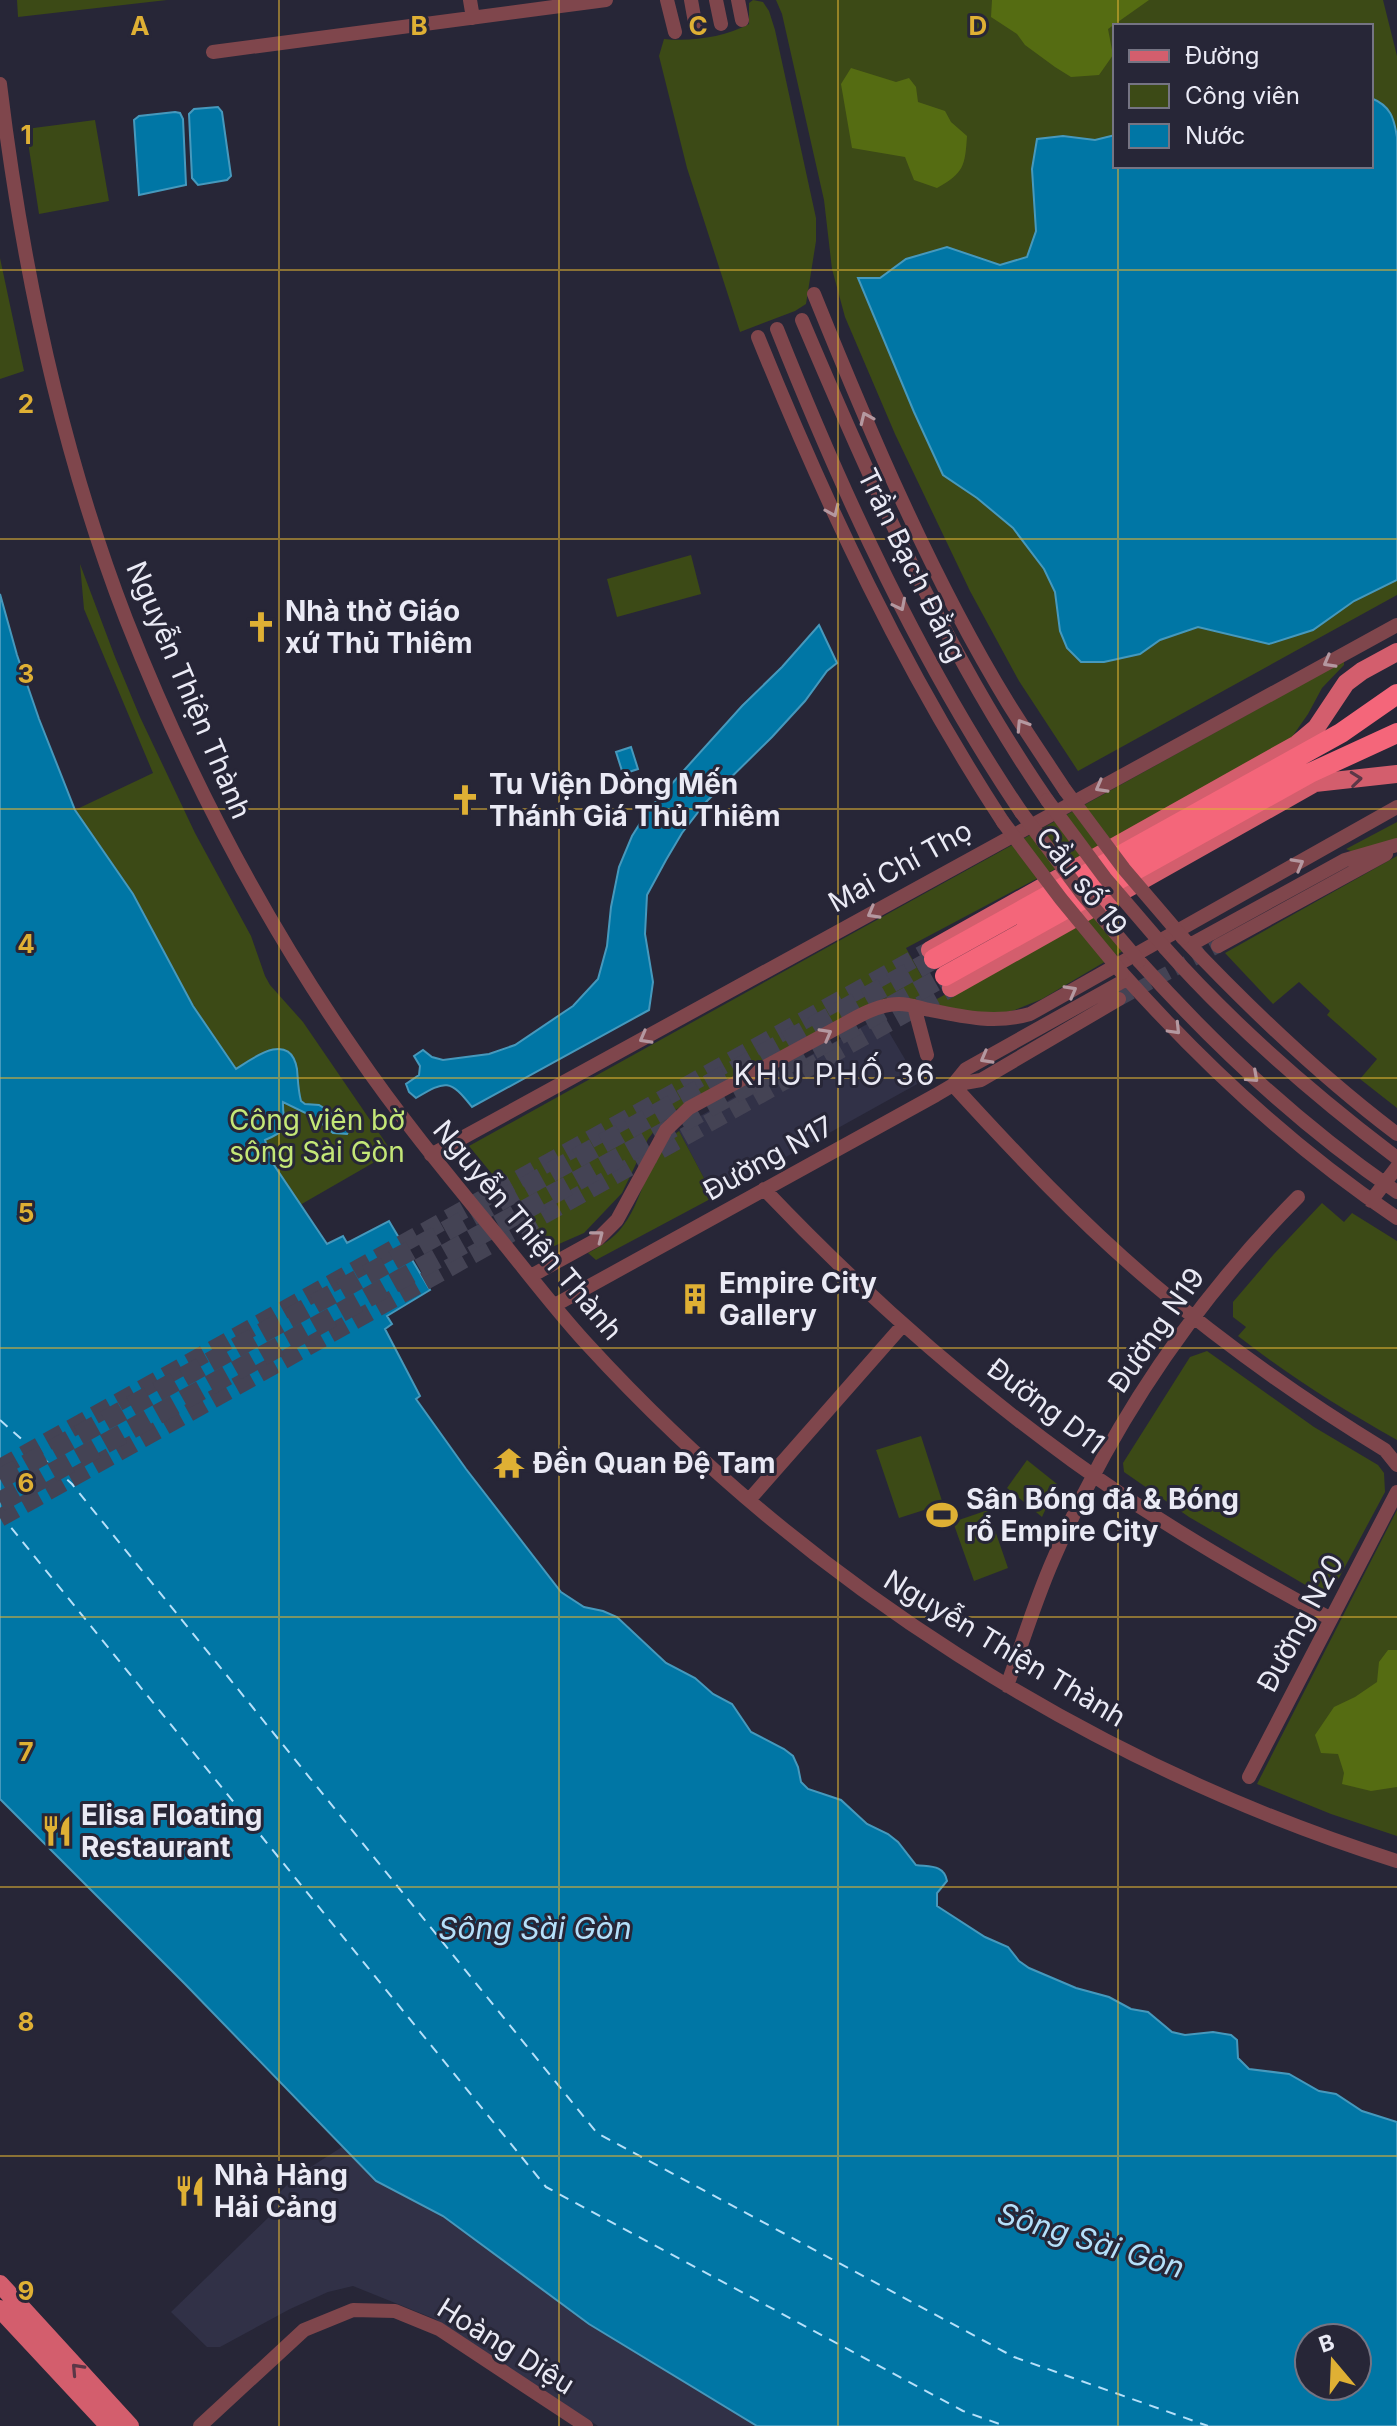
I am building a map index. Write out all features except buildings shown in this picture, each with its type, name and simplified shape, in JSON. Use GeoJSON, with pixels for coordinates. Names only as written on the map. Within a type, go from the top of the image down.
{"type":"FeatureCollection","features":[{"type":"Feature","properties":{"kind":"highway"},"geometry":{"type":"LineString","coordinates":[[940,968],[1341,733],[1397,694]]}},
{"type":"Feature","properties":{"kind":"highway"},"geometry":{"type":"LineString","coordinates":[[940,968],[1310,773],[1397,733]]}},
{"type":"Feature","properties":{"kind":"main road"},"geometry":{"type":"LineString","coordinates":[[940,968],[1297,744],[1316,728],[1346,683],[1397,652]]}},
{"type":"Feature","properties":{"kind":"main road"},"geometry":{"type":"LineString","coordinates":[[940,968],[1315,783],[1397,774]]}},
{"type":"Feature","properties":{"kind":"main road"},"geometry":{"type":"LineString","coordinates":[[0,2284],[130,2426]]}},
{"type":"Feature","properties":{"kind":"main road"},"geometry":{"type":"LineString","coordinates":[[0,2309],[109,2426]]}},
{"type":"Feature","properties":{"kind":"street"},"geometry":{"type":"LineString","coordinates":[[470,0],[473,18]]}},
{"type":"Feature","properties":{"kind":"street"},"geometry":{"type":"LineString","coordinates":[[213,52],[606,0]]}},
{"type":"Feature","properties":{"kind":"street"},"geometry":{"type":"LineString","coordinates":[[667,0],[675,32]]}},
{"type":"Feature","properties":{"kind":"street"},"geometry":{"type":"LineString","coordinates":[[691,0],[696,28]]}},
{"type":"Feature","properties":{"kind":"street"},"geometry":{"type":"LineString","coordinates":[[716,0],[721,24]]}},
{"type":"Feature","properties":{"kind":"street"},"geometry":{"type":"LineString","coordinates":[[738,0],[742,20]]}},
{"type":"Feature","properties":{"kind":"street","name":"Nguyễn Thiện Thành"},"geometry":{"type":"LineString","coordinates":[[0,84],[20,223],[66,438],[103,557],[148,673],[199,787],[279,934],[356,1055],[431,1155],[583,1341],[622,1381],[749,1500],[865,1593],[1007,1686],[1133,1755],[1199,1787],[1332,1841],[1397,1861]]}},
{"type":"Feature","properties":{"kind":"street","name":"Cầu số 19"},"geometry":{"type":"LineString","coordinates":[[814,294],[920,536],[985,664],[1065,790],[1124,869],[1187,941],[1289,1045],[1397,1134]]}},
{"type":"Feature","properties":{"kind":"street","name":"Trần Bạch Đằng"},"geometry":{"type":"LineString","coordinates":[[802,320],[902,544],[951,642],[1047,800]]}},
{"type":"Feature","properties":{"kind":"street","name":"Trần Bạch Đằng"},"geometry":{"type":"LineString","coordinates":[[777,329],[830,456],[934,671],[1021,812]]}},
{"type":"Feature","properties":{"kind":"street","name":"Cầu số 19"},"geometry":{"type":"LineString","coordinates":[[758,337],[858,564],[926,698],[1003,822],[1125,976],[1228,1081],[1324,1164],[1397,1218]]}},
{"type":"Feature","properties":{"kind":"street"},"geometry":{"type":"LineString","coordinates":[[902,544],[920,536]]}},
{"type":"Feature","properties":{"kind":"street"},"geometry":{"type":"LineString","coordinates":[[858,564],[876,556]]}},
{"type":"Feature","properties":{"kind":"street","name":"Mai Chí Thọ"},"geometry":{"type":"LineString","coordinates":[[431,1155],[1397,625]]}},
{"type":"Feature","properties":{"kind":"street"},"geometry":{"type":"LineString","coordinates":[[1032,778],[1051,768]]}},
{"type":"Feature","properties":{"kind":"street"},"geometry":{"type":"LineString","coordinates":[[990,802],[1008,792]]}},
{"type":"Feature","properties":{"kind":"street","name":"Cầu số 19"},"geometry":{"type":"LineString","coordinates":[[1047,800],[1105,878],[1165,948],[1231,1017],[1287,1069],[1397,1158]]}},
{"type":"Feature","properties":{"kind":"street"},"geometry":{"type":"LineString","coordinates":[[531,1276],[598,1239],[617,1220],[660,1137],[689,1108],[872,1009],[895,1004],[974,1019],[1014,1019],[1030,1014],[1397,807]]}},
{"type":"Feature","properties":{"kind":"street","name":"Cầu số 19"},"geometry":{"type":"LineString","coordinates":[[1021,812],[1083,895],[1174,1000],[1247,1072],[1310,1126],[1391,1188]]}},
{"type":"Feature","properties":{"kind":"street"},"geometry":{"type":"LineString","coordinates":[[1187,941],[1345,860],[1397,846]]}},
{"type":"Feature","properties":{"kind":"street"},"geometry":{"type":"LineString","coordinates":[[1218,946],[1359,870],[1397,846]]}},
{"type":"Feature","properties":{"kind":"street","name":"Đường N17"},"geometry":{"type":"LineString","coordinates":[[555,1305],[953,1085],[966,1069],[1125,976]]}},
{"type":"Feature","properties":{"kind":"street"},"geometry":{"type":"LineString","coordinates":[[953,1085],[981,1080],[1119,999]]}},
{"type":"Feature","properties":{"kind":"street"},"geometry":{"type":"LineString","coordinates":[[914,1006],[927,1055]]}},
{"type":"Feature","properties":{"kind":"street"},"geometry":{"type":"LineString","coordinates":[[953,1085],[1060,1198],[1150,1281],[1280,1382],[1385,1450],[1397,1465]]}},
{"type":"Feature","properties":{"kind":"street"},"geometry":{"type":"LineString","coordinates":[[1371,1201],[1391,1188],[1397,1167]]}},
{"type":"Feature","properties":{"kind":"street","name":"Đường D11"},"geometry":{"type":"LineString","coordinates":[[764,1189],[841,1268],[996,1403],[1094,1475],[1203,1547],[1331,1619]]}},
{"type":"Feature","properties":{"kind":"street","name":"Đường N19"},"geometry":{"type":"LineString","coordinates":[[1007,1686],[1053,1561],[1094,1475],[1140,1395],[1231,1270],[1298,1197]]}},
{"type":"Feature","properties":{"kind":"street"},"geometry":{"type":"LineString","coordinates":[[749,1500],[903,1325]]}},
{"type":"Feature","properties":{"kind":"street","name":"Đường N20"},"geometry":{"type":"LineString","coordinates":[[1249,1777],[1397,1492]]}},
{"type":"Feature","properties":{"kind":"street","name":"Hoàng Diệu"},"geometry":{"type":"LineString","coordinates":[[200,2426],[304,2330],[353,2310],[395,2311],[439,2329],[586,2426]]}},
{"type":"Feature","properties":{"kind":"shaded area"},"geometry":{"type":"Polygon","coordinates":[[[880,1017],[919,1083],[714,1197],[679,1131],[702,1115],[880,1017]]]}},
{"type":"Feature","properties":{"kind":"shaded area"},"geometry":{"type":"Polygon","coordinates":[[[342,2147],[376,2181],[443,2216],[589,2324],[757,2426],[598,2426],[435,2319],[353,2286],[328,2292],[290,2309],[220,2347],[207,2347],[171,2312],[271,2215],[268,2204],[295,2177],[342,2147]]]}},
{"type":"Feature","properties":{"kind":"green space"},"geometry":{"type":"Polygon","coordinates":[[[17,0],[167,0],[18,17],[17,0]]]}},
{"type":"Feature","properties":{"kind":"green space"},"geometry":{"type":"Polygon","coordinates":[[[753,0],[763,2],[775,30],[816,218],[816,241],[806,304],[740,332],[687,168],[659,56],[664,39],[708,38],[749,24],[749,3],[753,0]]]}},
{"type":"Feature","properties":{"kind":"green space"},"geometry":{"type":"Polygon","coordinates":[[[776,0],[1383,0],[1397,56],[1397,137],[1390,113],[1373,99],[1373,24],[1113,24],[1113,136],[1095,140],[1063,136],[1032,169],[1036,231],[1027,257],[1000,265],[947,247],[906,259],[880,278],[858,278],[943,475],[1014,528],[1044,569],[1055,591],[1060,631],[1067,648],[1140,654],[1160,640],[1198,627],[1234,636],[1354,601],[1397,580],[1397,595],[1078,771],[1019,681],[970,591],[895,434],[845,317],[832,269],[824,200],[782,14],[776,0]]]}},
{"type":"Feature","properties":{"kind":"green space"},"geometry":{"type":"Polygon","coordinates":[[[992,0],[1149,0],[1108,29],[1113,55],[1099,75],[1071,77],[991,17],[992,0]]]}},
{"type":"Feature","properties":{"kind":"green space"},"geometry":{"type":"Polygon","coordinates":[[[851,68],[896,82],[909,78],[916,87],[918,102],[945,111],[951,122],[967,136],[964,162],[953,178],[937,188],[914,180],[905,157],[852,148],[841,84],[851,68]]]}},
{"type":"Feature","properties":{"kind":"green space"},"geometry":{"type":"Polygon","coordinates":[[[95,120],[109,201],[39,214],[26,129],[95,120]]]}},
{"type":"Feature","properties":{"kind":"green space"},"geometry":{"type":"Polygon","coordinates":[[[0,258],[24,371],[0,379],[0,258]]]}},
{"type":"Feature","properties":{"kind":"green space"},"geometry":{"type":"Polygon","coordinates":[[[691,555],[701,594],[617,617],[607,579],[691,555]]]}},
{"type":"Feature","properties":{"kind":"green space","name":"Công viên bờ sông Sài Gòn"},"geometry":{"type":"Polygon","coordinates":[[[80,564],[140,717],[195,833],[251,936],[265,976],[303,1022],[392,1152],[300,1205],[272,1162],[236,1070],[193,1006],[133,894],[75,810],[153,773],[84,609],[80,564]]]}},
{"type":"Feature","properties":{"kind":"green space"},"geometry":{"type":"Polygon","coordinates":[[[1344,661],[1344,665],[1322,688],[1285,747],[906,948],[935,1000],[1099,911],[1123,951],[1042,999],[991,1016],[893,997],[883,999],[677,1109],[648,1139],[622,1193],[584,1233],[552,1247],[469,1146],[1344,661]]]}},
{"type":"Feature","properties":{"kind":"green space"},"geometry":{"type":"Polygon","coordinates":[[[1397,822],[1397,841],[1355,853],[1346,849],[1397,822]]]}},
{"type":"Feature","properties":{"kind":"green space"},"geometry":{"type":"Polygon","coordinates":[[[1397,856],[1397,1108],[1360,1079],[1377,1059],[1327,1015],[1330,1011],[1299,982],[1273,1004],[1225,953],[1397,856]]]}},
{"type":"Feature","properties":{"kind":"green space"},"geometry":{"type":"Polygon","coordinates":[[[679,1131],[714,1197],[596,1260],[588,1253],[608,1241],[628,1219],[659,1152],[679,1131]]]}},
{"type":"Feature","properties":{"kind":"green space"},"geometry":{"type":"Polygon","coordinates":[[[1322,1203],[1344,1222],[1352,1213],[1397,1241],[1397,1440],[1315,1391],[1238,1336],[1246,1327],[1233,1317],[1233,1302],[1322,1203]]]}},
{"type":"Feature","properties":{"kind":"green space"},"geometry":{"type":"Polygon","coordinates":[[[1207,1351],[1314,1427],[1378,1465],[1384,1473],[1385,1492],[1339,1578],[1328,1588],[1314,1590],[1189,1517],[1124,1472],[1123,1463],[1190,1357],[1207,1351]]]}},
{"type":"Feature","properties":{"kind":"green space"},"geometry":{"type":"Polygon","coordinates":[[[921,1436],[943,1504],[899,1518],[876,1450],[921,1436]]]}},
{"type":"Feature","properties":{"kind":"green space"},"geometry":{"type":"Polygon","coordinates":[[[1027,1460],[1057,1484],[1042,1517],[1007,1488],[1027,1460]]]}},
{"type":"Feature","properties":{"kind":"green space"},"geometry":{"type":"Polygon","coordinates":[[[988,1510],[1008,1568],[974,1581],[953,1522],[988,1510]]]}},
{"type":"Feature","properties":{"kind":"green space"},"geometry":{"type":"Polygon","coordinates":[[[1397,1510],[1397,1836],[1257,1784],[1397,1510]]]}},
{"type":"Feature","properties":{"kind":"green space"},"geometry":{"type":"Polygon","coordinates":[[[1388,1650],[1397,1650],[1397,1787],[1371,1791],[1342,1784],[1344,1773],[1338,1754],[1321,1753],[1315,1735],[1334,1707],[1377,1682],[1379,1662],[1388,1650]]]}},
{"type":"Feature","properties":{"kind":"water"},"geometry":{"type":"Polygon","coordinates":[[[1373,99],[1390,113],[1397,137],[1397,580],[1354,601],[1313,630],[1269,644],[1198,627],[1160,640],[1140,654],[1104,662],[1081,662],[1067,648],[1060,631],[1055,592],[1044,569],[1013,528],[943,475],[914,412],[858,278],[880,278],[906,259],[947,247],[1000,265],[1027,257],[1036,231],[1032,169],[1037,139],[1063,136],[1095,140],[1113,136],[1113,168],[1373,168],[1373,99]]]}},
{"type":"Feature","properties":{"kind":"water"},"geometry":{"type":"Polygon","coordinates":[[[218,107],[222,112],[231,176],[227,180],[198,185],[192,178],[189,114],[194,109],[218,107]]]}},
{"type":"Feature","properties":{"kind":"water"},"geometry":{"type":"Polygon","coordinates":[[[180,113],[183,119],[186,185],[139,195],[134,120],[139,116],[180,113]]]}},
{"type":"Feature","properties":{"kind":"water","name":"Sông Sài Gòn"},"geometry":{"type":"Polygon","coordinates":[[[0,594],[39,719],[75,810],[133,894],[193,1006],[236,1069],[270,1050],[287,1051],[297,1069],[301,1101],[319,1105],[349,1124],[347,1134],[333,1133],[314,1117],[283,1102],[283,1129],[265,1140],[272,1162],[327,1244],[343,1236],[347,1243],[389,1221],[430,1290],[387,1316],[392,1324],[385,1329],[420,1396],[416,1399],[561,1592],[584,1607],[617,1617],[666,1663],[695,1678],[713,1694],[732,1704],[751,1732],[793,1756],[801,1782],[808,1789],[841,1800],[867,1824],[898,1842],[916,1865],[935,1867],[943,1872],[947,1881],[937,1893],[937,1906],[985,1937],[1008,1947],[1029,1968],[1076,1988],[1109,1997],[1131,2009],[1148,2012],[1172,2032],[1231,2035],[1237,2040],[1238,2058],[1249,2069],[1289,2074],[1319,2091],[1336,2094],[1362,2111],[1397,2122],[1397,2426],[757,2426],[589,2324],[443,2216],[376,2181],[0,1799],[0,594]]]}},
{"type":"Feature","properties":{"kind":"water"},"geometry":{"type":"Polygon","coordinates":[[[819,625],[837,663],[772,737],[706,802],[682,833],[647,895],[645,934],[653,982],[649,1010],[472,1107],[458,1091],[447,1085],[416,1098],[409,1092],[406,1084],[419,1075],[420,1066],[414,1056],[423,1050],[443,1060],[489,1054],[515,1045],[573,1006],[598,979],[607,946],[619,867],[632,836],[649,809],[819,625]]]}},
{"type":"Feature","properties":{"kind":"water"},"geometry":{"type":"Polygon","coordinates":[[[631,747],[638,769],[623,774],[616,752],[631,747]]]}},
{"type":"Feature","properties":{"kind":"ferry route"},"geometry":{"type":"LineString","coordinates":[[0,1420],[72,1484],[597,2133],[1014,2357],[1208,2426]]}},
{"type":"Feature","properties":{"kind":"ferry route"},"geometry":{"type":"LineString","coordinates":[[0,1514],[546,2187],[963,2411],[1005,2426]]}},
{"type":"Feature","properties":{"kind":"tunnel"},"geometry":{"type":"LineString","coordinates":[[1119,999],[1218,946]]}},
{"type":"Feature","properties":{"kind":"tunnel"},"geometry":{"type":"LineString","coordinates":[[0,1468],[930,950]]}},
{"type":"Feature","properties":{"kind":"tunnel"},"geometry":{"type":"LineString","coordinates":[[0,1479],[934,959]]}},
{"type":"Feature","properties":{"kind":"tunnel"},"geometry":{"type":"LineString","coordinates":[[0,1502],[945,976]]}},
{"type":"Feature","properties":{"kind":"tunnel"},"geometry":{"type":"LineString","coordinates":[[0,1518],[951,988]]}},
{"type":"Feature","properties":{"kind":"place","name":"Nhà thờ Giáo xứ Thủ Thiêm"},"geometry":{"type":"Point","coordinates":[261,627]}},
{"type":"Feature","properties":{"kind":"place","name":"Tu Viện Dòng Mến Thánh Giá Thủ Thiêm"},"geometry":{"type":"Point","coordinates":[465,800]}},
{"type":"Feature","properties":{"kind":"place","name":"Empire City Gallery"},"geometry":{"type":"Point","coordinates":[695,1299]}},
{"type":"Feature","properties":{"kind":"place","name":"Đền Quan Đệ Tam"},"geometry":{"type":"Point","coordinates":[509,1463]}},
{"type":"Feature","properties":{"kind":"place","name":"Sân Bóng đá & Bóng rổ Empire City"},"geometry":{"type":"Point","coordinates":[942,1515]}},
{"type":"Feature","properties":{"kind":"place","name":"Elisa Floating Restaurant"},"geometry":{"type":"Point","coordinates":[57,1831]}},
{"type":"Feature","properties":{"kind":"place","name":"Nhà Hàng Hải Cảng"},"geometry":{"type":"Point","coordinates":[190,2191]}},
{"type":"Feature","properties":{"kind":"district","name":"KHU PHỐ 36"},"geometry":{"type":"Point","coordinates":[835,1074]}}]}
